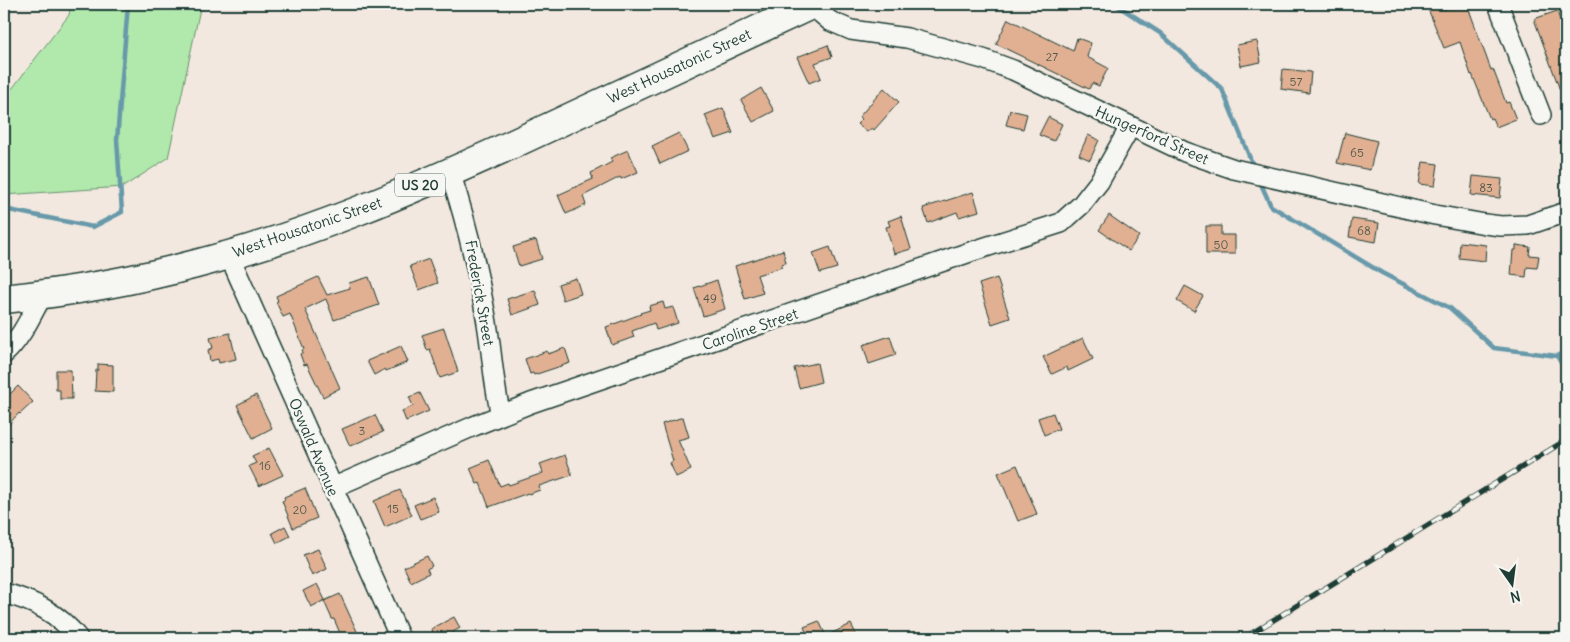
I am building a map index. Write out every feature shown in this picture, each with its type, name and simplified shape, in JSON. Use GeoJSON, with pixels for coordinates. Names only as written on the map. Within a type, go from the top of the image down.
{"type":"FeatureCollection","features":[{"type":"Feature","properties":{"kind":"highway","name":"West Housatonic Street"},"geometry":{"type":"LineString","coordinates":[[4,299],[94,287],[140,278],[229,255],[333,221],[450,172],[812,4]]}},
{"type":"Feature","properties":{"kind":"street","name":"Hungerford Street"},"geometry":{"type":"LineString","coordinates":[[812,4],[830,21],[851,30],[907,38],[974,56],[1005,67],[1185,152],[1234,169],[1444,217],[1484,224],[1501,226],[1528,225],[1566,212]]}},
{"type":"Feature","properties":{"kind":"street"},"geometry":{"type":"LineString","coordinates":[[1498,4],[1541,115]]}},
{"type":"Feature","properties":{"kind":"street","name":"Caroline Street"},"geometry":{"type":"LineString","coordinates":[[332,488],[501,415],[970,252],[1061,223],[1081,204],[1099,182],[1130,127]]}},
{"type":"Feature","properties":{"kind":"street","name":"Frederick Street"},"geometry":{"type":"LineString","coordinates":[[450,172],[463,211],[473,252],[487,324],[493,373],[501,415]]}},
{"type":"Feature","properties":{"kind":"street","name":"Oswald Avenue"},"geometry":{"type":"LineString","coordinates":[[229,255],[400,638]]}},
{"type":"Feature","properties":{"kind":"street"},"geometry":{"type":"LineString","coordinates":[[4,354],[10,349],[31,317],[43,294]]}},
{"type":"Feature","properties":{"kind":"street"},"geometry":{"type":"LineString","coordinates":[[4,593],[27,599],[52,613],[78,638]]}},
{"type":"Feature","properties":{"kind":"green space"},"geometry":{"type":"Polygon","coordinates":[[[71,4],[201,4],[168,158],[123,187],[4,195],[4,95],[8,94],[69,15],[71,4]]]}},
{"type":"Feature","properties":{"kind":"building"},"geometry":{"type":"Polygon","coordinates":[[[1426,4],[1442,4],[1444,10],[1459,4],[1467,4],[1491,70],[1493,69],[1506,103],[1509,102],[1516,119],[1496,127],[1492,118],[1490,119],[1471,75],[1460,42],[1444,48],[1426,4]]]}},
{"type":"Feature","properties":{"kind":"building"},"geometry":{"type":"Polygon","coordinates":[[[1557,11],[1566,38],[1566,101],[1564,101],[1534,19],[1557,11]]]}},
{"type":"Feature","properties":{"kind":"building"},"geometry":{"type":"Polygon","coordinates":[[[1008,19],[1073,51],[1077,38],[1091,43],[1087,57],[1108,68],[1099,86],[1092,83],[1089,89],[996,44],[1008,19]]]}},
{"type":"Feature","properties":{"kind":"building"},"geometry":{"type":"Polygon","coordinates":[[[1257,41],[1261,62],[1241,66],[1237,45],[1257,41]]]}},
{"type":"Feature","properties":{"kind":"building"},"geometry":{"type":"Polygon","coordinates":[[[828,45],[832,57],[815,63],[821,78],[809,83],[797,57],[828,45]]]}},
{"type":"Feature","properties":{"kind":"building"},"geometry":{"type":"Polygon","coordinates":[[[1283,69],[1311,72],[1309,93],[1281,89],[1283,69]]]}},
{"type":"Feature","properties":{"kind":"building"},"geometry":{"type":"Polygon","coordinates":[[[761,88],[774,111],[753,122],[741,100],[761,88]]]}},
{"type":"Feature","properties":{"kind":"building"},"geometry":{"type":"Polygon","coordinates":[[[884,88],[899,102],[874,130],[872,128],[867,132],[857,124],[862,119],[859,117],[884,88]]]}},
{"type":"Feature","properties":{"kind":"building"},"geometry":{"type":"Polygon","coordinates":[[[723,108],[733,133],[715,139],[705,115],[723,108]]]}},
{"type":"Feature","properties":{"kind":"building"},"geometry":{"type":"Polygon","coordinates":[[[1010,110],[1027,114],[1023,129],[1006,125],[1010,110]]]}},
{"type":"Feature","properties":{"kind":"building"},"geometry":{"type":"Polygon","coordinates":[[[1048,117],[1062,124],[1054,141],[1039,135],[1048,117]]]}},
{"type":"Feature","properties":{"kind":"building"},"geometry":{"type":"Polygon","coordinates":[[[679,133],[688,151],[660,164],[652,146],[679,133]]]}},
{"type":"Feature","properties":{"kind":"building"},"geometry":{"type":"Polygon","coordinates":[[[1345,133],[1377,141],[1370,170],[1337,163],[1345,133]]]}},
{"type":"Feature","properties":{"kind":"building"},"geometry":{"type":"Polygon","coordinates":[[[1088,135],[1099,140],[1090,160],[1079,155],[1088,135]]]}},
{"type":"Feature","properties":{"kind":"building"},"geometry":{"type":"Polygon","coordinates":[[[628,150],[638,172],[621,179],[620,177],[583,196],[586,205],[566,214],[558,195],[593,179],[591,173],[612,162],[610,158],[628,150]]]}},
{"type":"Feature","properties":{"kind":"building"},"geometry":{"type":"Polygon","coordinates":[[[1423,162],[1438,164],[1435,186],[1419,184],[1423,162]]]}},
{"type":"Feature","properties":{"kind":"building"},"geometry":{"type":"Polygon","coordinates":[[[1473,176],[1502,179],[1500,198],[1471,195],[1473,176]]]}},
{"type":"Feature","properties":{"kind":"building"},"geometry":{"type":"Polygon","coordinates":[[[973,192],[979,211],[959,217],[957,212],[928,223],[923,208],[973,192]]]}},
{"type":"Feature","properties":{"kind":"building"},"geometry":{"type":"Polygon","coordinates":[[[1109,215],[1139,236],[1129,251],[1099,230],[1109,215]]]}},
{"type":"Feature","properties":{"kind":"building"},"geometry":{"type":"Polygon","coordinates":[[[901,216],[911,249],[894,254],[886,227],[890,226],[888,221],[901,216]]]}},
{"type":"Feature","properties":{"kind":"building"},"geometry":{"type":"Polygon","coordinates":[[[1352,219],[1379,223],[1376,242],[1349,237],[1352,219]]]}},
{"type":"Feature","properties":{"kind":"building"},"geometry":{"type":"Polygon","coordinates":[[[1206,226],[1221,226],[1221,235],[1235,235],[1235,254],[1206,254],[1206,226]]]}},
{"type":"Feature","properties":{"kind":"building"},"geometry":{"type":"Polygon","coordinates":[[[536,240],[542,259],[519,266],[513,247],[536,240]]]}},
{"type":"Feature","properties":{"kind":"building"},"geometry":{"type":"Polygon","coordinates":[[[1460,242],[1486,245],[1485,261],[1459,258],[1460,242]]]}},
{"type":"Feature","properties":{"kind":"building"},"geometry":{"type":"Polygon","coordinates":[[[1516,245],[1530,247],[1529,255],[1539,256],[1537,268],[1527,267],[1526,277],[1511,275],[1513,250],[1516,250],[1516,245]]]}},
{"type":"Feature","properties":{"kind":"building"},"geometry":{"type":"Polygon","coordinates":[[[830,247],[837,268],[820,273],[813,253],[830,247]]]}},
{"type":"Feature","properties":{"kind":"building"},"geometry":{"type":"Polygon","coordinates":[[[783,250],[786,263],[781,264],[782,267],[757,275],[763,293],[745,299],[735,266],[783,250]]]}},
{"type":"Feature","properties":{"kind":"building"},"geometry":{"type":"Polygon","coordinates":[[[429,259],[438,283],[419,290],[410,266],[429,259]]]}},
{"type":"Feature","properties":{"kind":"building"},"geometry":{"type":"Polygon","coordinates":[[[318,277],[327,295],[350,288],[349,283],[369,277],[379,305],[334,320],[326,299],[305,309],[340,388],[323,397],[307,364],[304,365],[300,354],[304,349],[290,314],[283,317],[276,302],[278,301],[276,296],[318,277]]]}},
{"type":"Feature","properties":{"kind":"building"},"geometry":{"type":"Polygon","coordinates":[[[576,278],[581,294],[563,300],[558,284],[576,278]]]}},
{"type":"Feature","properties":{"kind":"building"},"geometry":{"type":"Polygon","coordinates":[[[997,278],[1010,318],[992,324],[979,284],[997,278]]]}},
{"type":"Feature","properties":{"kind":"building"},"geometry":{"type":"Polygon","coordinates":[[[717,280],[725,309],[703,316],[694,288],[717,280]]]}},
{"type":"Feature","properties":{"kind":"building"},"geometry":{"type":"Polygon","coordinates":[[[1185,286],[1203,296],[1194,311],[1177,301],[1185,286]]]}},
{"type":"Feature","properties":{"kind":"building"},"geometry":{"type":"Polygon","coordinates":[[[535,290],[540,305],[512,315],[507,299],[535,290]]]}},
{"type":"Feature","properties":{"kind":"building"},"geometry":{"type":"Polygon","coordinates":[[[663,302],[665,309],[673,307],[678,323],[656,330],[654,323],[632,331],[634,337],[612,345],[606,327],[641,314],[650,310],[649,306],[663,302]]]}},
{"type":"Feature","properties":{"kind":"building"},"geometry":{"type":"Polygon","coordinates":[[[444,328],[458,372],[440,378],[430,349],[427,350],[422,335],[444,328]]]}},
{"type":"Feature","properties":{"kind":"building"},"geometry":{"type":"Polygon","coordinates":[[[230,333],[236,359],[219,363],[218,359],[210,361],[208,350],[213,348],[210,338],[230,333]]]}},
{"type":"Feature","properties":{"kind":"building"},"geometry":{"type":"Polygon","coordinates":[[[890,336],[896,355],[869,364],[863,345],[890,336]]]}},
{"type":"Feature","properties":{"kind":"building"},"geometry":{"type":"Polygon","coordinates":[[[1083,338],[1093,359],[1068,371],[1067,367],[1052,374],[1043,357],[1083,338]]]}},
{"type":"Feature","properties":{"kind":"building"},"geometry":{"type":"Polygon","coordinates":[[[401,346],[408,362],[386,371],[385,369],[374,375],[367,361],[401,346]]]}},
{"type":"Feature","properties":{"kind":"building"},"geometry":{"type":"Polygon","coordinates":[[[565,348],[570,363],[534,375],[533,373],[530,374],[525,359],[547,351],[548,354],[565,348]]]}},
{"type":"Feature","properties":{"kind":"building"},"geometry":{"type":"Polygon","coordinates":[[[817,363],[821,382],[799,388],[794,368],[817,363]]]}},
{"type":"Feature","properties":{"kind":"building"},"geometry":{"type":"Polygon","coordinates":[[[98,364],[113,365],[113,392],[95,391],[98,364]]]}},
{"type":"Feature","properties":{"kind":"building"},"geometry":{"type":"Polygon","coordinates":[[[56,370],[71,370],[72,399],[60,399],[60,390],[56,390],[56,370]]]}},
{"type":"Feature","properties":{"kind":"building"},"geometry":{"type":"Polygon","coordinates":[[[18,386],[33,402],[4,429],[4,400],[18,386]]]}},
{"type":"Feature","properties":{"kind":"building"},"geometry":{"type":"Polygon","coordinates":[[[420,393],[429,411],[406,421],[402,411],[413,406],[409,397],[420,393]]]}},
{"type":"Feature","properties":{"kind":"building"},"geometry":{"type":"Polygon","coordinates":[[[256,395],[272,428],[253,438],[237,405],[256,395]]]}},
{"type":"Feature","properties":{"kind":"building"},"geometry":{"type":"Polygon","coordinates":[[[1053,413],[1059,429],[1044,435],[1038,418],[1053,413]]]}},
{"type":"Feature","properties":{"kind":"building"},"geometry":{"type":"Polygon","coordinates":[[[375,415],[383,432],[350,446],[342,429],[375,415]]]}},
{"type":"Feature","properties":{"kind":"building"},"geometry":{"type":"Polygon","coordinates":[[[683,417],[689,437],[678,440],[691,470],[676,477],[670,463],[673,461],[662,424],[683,417]]]}},
{"type":"Feature","properties":{"kind":"building"},"geometry":{"type":"Polygon","coordinates":[[[269,448],[283,475],[259,486],[249,466],[256,463],[252,456],[269,448]]]}},
{"type":"Feature","properties":{"kind":"building"},"geometry":{"type":"Polygon","coordinates":[[[565,455],[572,475],[539,486],[540,490],[489,507],[480,483],[477,484],[470,468],[489,460],[500,486],[508,483],[509,485],[543,473],[540,464],[565,455]]]}},
{"type":"Feature","properties":{"kind":"building"},"geometry":{"type":"Polygon","coordinates":[[[1017,465],[1037,514],[1018,521],[998,473],[1017,465]]]}},
{"type":"Feature","properties":{"kind":"building"},"geometry":{"type":"Polygon","coordinates":[[[305,488],[317,518],[293,528],[282,501],[285,500],[284,497],[305,488]]]}},
{"type":"Feature","properties":{"kind":"building"},"geometry":{"type":"Polygon","coordinates":[[[400,490],[412,515],[385,527],[374,501],[400,490]]]}},
{"type":"Feature","properties":{"kind":"building"},"geometry":{"type":"Polygon","coordinates":[[[433,497],[439,512],[420,519],[414,505],[433,497]]]}},
{"type":"Feature","properties":{"kind":"building"},"geometry":{"type":"Polygon","coordinates":[[[285,526],[290,536],[277,543],[272,533],[285,526]]]}},
{"type":"Feature","properties":{"kind":"building"},"geometry":{"type":"Polygon","coordinates":[[[318,549],[327,569],[312,576],[303,555],[318,549]]]}},
{"type":"Feature","properties":{"kind":"building"},"geometry":{"type":"Polygon","coordinates":[[[427,556],[432,566],[427,569],[429,573],[411,582],[404,567],[427,556]]]}},
{"type":"Feature","properties":{"kind":"building"},"geometry":{"type":"Polygon","coordinates":[[[317,584],[325,600],[311,607],[303,591],[317,584]]]}},
{"type":"Feature","properties":{"kind":"building"},"geometry":{"type":"Polygon","coordinates":[[[340,594],[360,638],[342,638],[334,619],[332,619],[324,601],[340,594]]]}},
{"type":"Feature","properties":{"kind":"building"},"geometry":{"type":"Polygon","coordinates":[[[454,617],[460,628],[453,632],[455,635],[448,638],[435,638],[431,629],[454,617]]]}},
{"type":"Feature","properties":{"kind":"building"},"geometry":{"type":"Polygon","coordinates":[[[819,621],[826,636],[851,624],[858,638],[809,638],[804,627],[819,621]]]}},
{"type":"Feature","properties":{"kind":"waterway"},"geometry":{"type":"LineString","coordinates":[[4,209],[93,227],[122,212],[117,140],[128,4]]}},
{"type":"Feature","properties":{"kind":"waterway"},"geometry":{"type":"LineString","coordinates":[[873,4],[876,6],[887,4]]}},
{"type":"Feature","properties":{"kind":"waterway"},"geometry":{"type":"LineString","coordinates":[[1115,4],[1160,33],[1222,89],[1254,168]]}},
{"type":"Feature","properties":{"kind":"waterway"},"geometry":{"type":"LineString","coordinates":[[1260,182],[1271,206],[1382,273],[1450,308],[1494,348],[1557,356],[1566,351]]}},
{"type":"Feature","properties":{"kind":"waterway"},"geometry":{"type":"LineString","coordinates":[[1557,356],[1566,371]]}},
{"type":"Feature","properties":{"kind":"railway"},"geometry":{"type":"LineString","coordinates":[[1244,638],[1566,440]]}}]}
